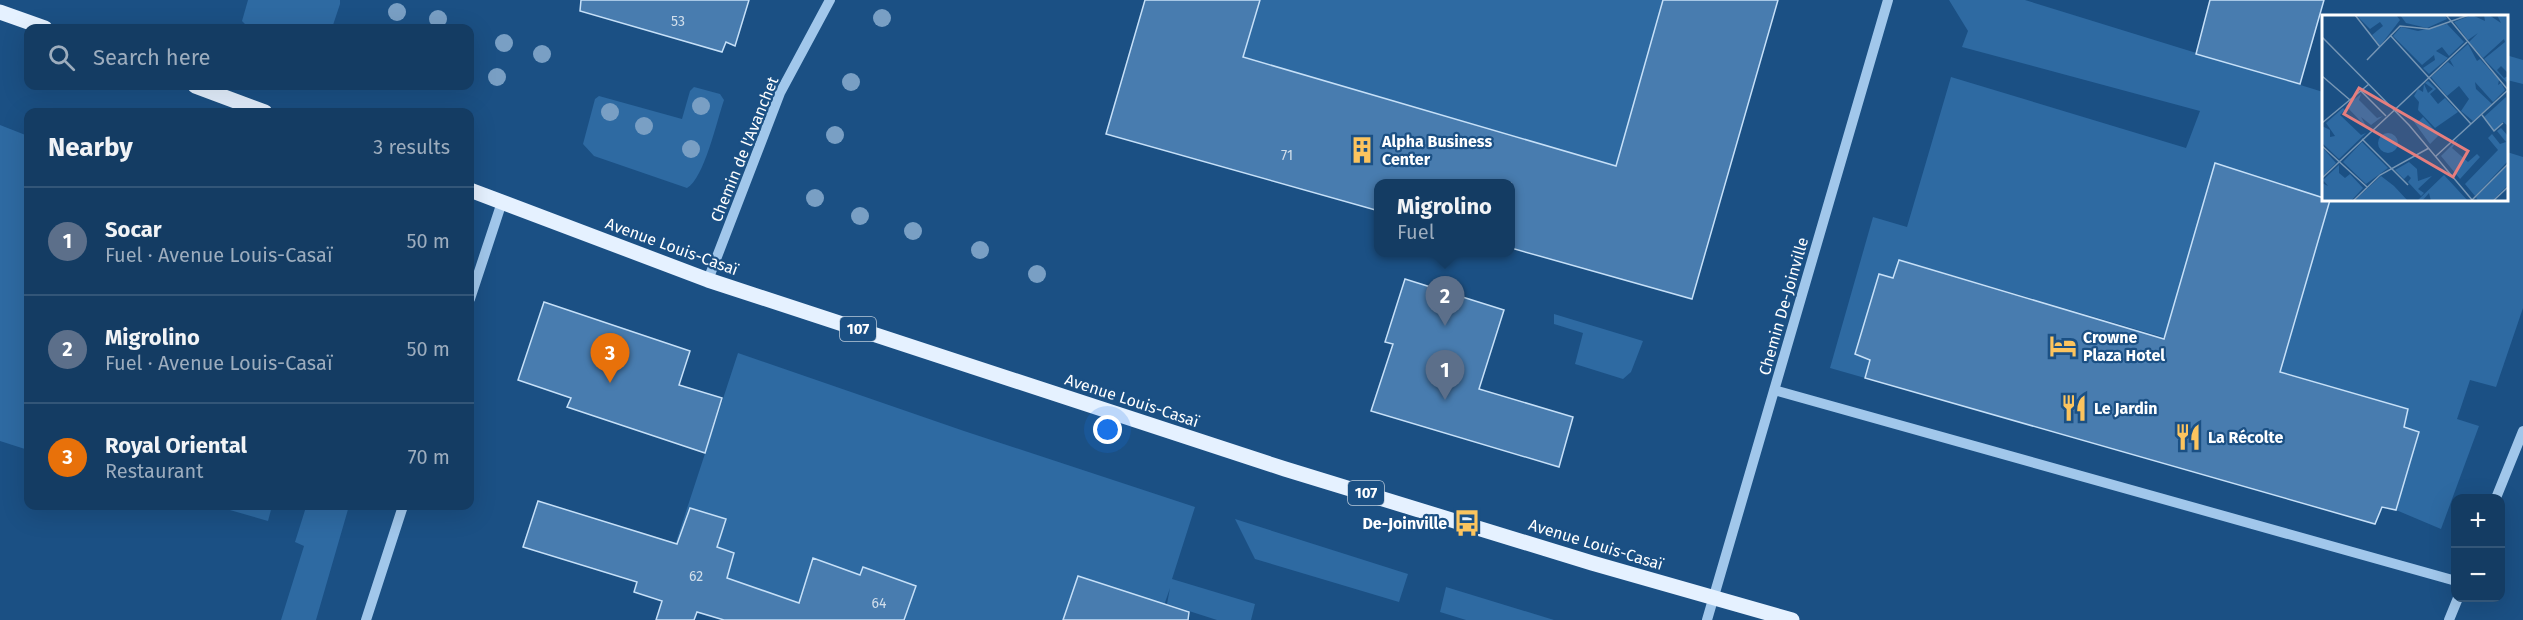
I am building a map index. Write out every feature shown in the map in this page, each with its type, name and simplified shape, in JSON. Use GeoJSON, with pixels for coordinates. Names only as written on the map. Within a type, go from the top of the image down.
{"type":"FeatureCollection","features":[{"type":"Feature","properties":{"kind":"main road"},"geometry":{"type":"LineString","coordinates":[[0,12],[34,24]]}},
{"type":"Feature","properties":{"kind":"main road"},"geometry":{"type":"LineString","coordinates":[[206,90],[254,108]]}},
{"type":"Feature","properties":{"kind":"main road","name":"Avenue Louis-Casaï"},"geometry":{"type":"LineString","coordinates":[[474,192],[708,280],[1285,469],[1592,563],[1792,620]]}},
{"type":"Feature","properties":{"kind":"street","name":"Chemin de l'Avanchet"},"geometry":{"type":"LineString","coordinates":[[708,280],[780,93],[830,0]]}},
{"type":"Feature","properties":{"kind":"street","name":"Chemin De-Joinville"},"geometry":{"type":"LineString","coordinates":[[1707,620],[1888,0]]}},
{"type":"Feature","properties":{"kind":"street"},"geometry":{"type":"LineString","coordinates":[[474,287],[502,202]]}},
{"type":"Feature","properties":{"kind":"street"},"geometry":{"type":"LineString","coordinates":[[1774,390],[2451,580]]}},
{"type":"Feature","properties":{"kind":"street"},"geometry":{"type":"LineString","coordinates":[[2498,494],[2523,431]]}},
{"type":"Feature","properties":{"kind":"street"},"geometry":{"type":"LineString","coordinates":[[366,620],[402,510]]}},
{"type":"Feature","properties":{"kind":"street"},"geometry":{"type":"LineString","coordinates":[[2449,620],[2456,602]]}},
{"type":"Feature","properties":{"kind":"shaded area"},"geometry":{"type":"Polygon","coordinates":[[[248,0],[340,0],[333,24],[245,24],[242,21],[248,0]]]}},
{"type":"Feature","properties":{"kind":"shaded area"},"geometry":{"type":"Polygon","coordinates":[[[1260,0],[1663,0],[1616,166],[1243,57],[1260,0]]]}},
{"type":"Feature","properties":{"kind":"shaded area"},"geometry":{"type":"Polygon","coordinates":[[[1949,0],[2025,0],[2322,92],[2322,201],[2508,201],[2508,152],[2523,157],[2523,308],[2496,387],[2470,380],[2457,419],[2479,426],[2454,494],[2451,494],[2451,502],[2441,529],[2396,510],[2419,432],[2404,427],[2408,409],[1900,260],[1893,278],[1880,274],[1855,354],[1870,360],[1865,378],[1830,368],[1873,217],[1907,227],[1951,77],[2186,148],[2200,111],[1962,47],[1968,31],[1949,0]]]}},
{"type":"Feature","properties":{"kind":"shaded area"},"geometry":{"type":"Polygon","coordinates":[[[2508,56],[2523,60],[2523,84],[2508,80],[2508,56]]]}},
{"type":"Feature","properties":{"kind":"shaded area"},"geometry":{"type":"Polygon","coordinates":[[[694,87],[720,94],[724,100],[699,173],[687,188],[594,156],[583,144],[595,99],[599,96],[682,119],[690,91],[694,87]]]}},
{"type":"Feature","properties":{"kind":"shaded area"},"geometry":{"type":"Polygon","coordinates":[[[0,125],[24,134],[24,449],[0,441],[0,125]]]}},
{"type":"Feature","properties":{"kind":"shaded area"},"geometry":{"type":"Polygon","coordinates":[[[1554,314],[1643,341],[1631,372],[1623,379],[1575,364],[1583,333],[1554,324],[1554,314]]]}},
{"type":"Feature","properties":{"kind":"shaded area"},"geometry":{"type":"Polygon","coordinates":[[[738,353],[1195,507],[1172,579],[1255,604],[1251,620],[1217,620],[1167,604],[1170,588],[1159,620],[722,620],[657,600],[738,353]]]}},
{"type":"Feature","properties":{"kind":"shaded area"},"geometry":{"type":"Polygon","coordinates":[[[230,510],[271,510],[268,521],[230,510]]]}},
{"type":"Feature","properties":{"kind":"shaded area"},"geometry":{"type":"Polygon","coordinates":[[[305,510],[348,510],[316,620],[281,620],[304,546],[295,542],[305,510]]]}},
{"type":"Feature","properties":{"kind":"shaded area"},"geometry":{"type":"Polygon","coordinates":[[[1235,519],[1408,574],[1399,602],[1255,559],[1235,519]]]}},
{"type":"Feature","properties":{"kind":"shaded area"},"geometry":{"type":"Polygon","coordinates":[[[1446,587],[1554,620],[1466,620],[1440,612],[1446,587]]]}},
{"type":"Feature","properties":{"kind":"building"},"geometry":{"type":"Polygon","coordinates":[[[581,0],[749,0],[735,46],[726,42],[722,52],[580,11],[581,0]]]}},
{"type":"Feature","properties":{"kind":"building","name":"Alpha Business Center"},"geometry":{"type":"Polygon","coordinates":[[[1145,0],[1260,0],[1243,57],[1616,166],[1663,0],[1778,0],[1692,299],[1515,249],[1515,179],[1374,179],[1374,210],[1106,134],[1145,0]]]}},
{"type":"Feature","properties":{"kind":"building"},"geometry":{"type":"Polygon","coordinates":[[[2210,0],[2324,0],[2300,84],[2196,54],[2210,0]]]}},
{"type":"Feature","properties":{"kind":"building","name":"Crowne Plaza Hotel"},"geometry":{"type":"Polygon","coordinates":[[[2215,163],[2322,197],[2322,201],[2330,201],[2280,372],[2408,409],[2404,427],[2419,432],[2396,510],[2382,507],[2375,524],[1865,378],[1870,360],[1855,354],[1879,274],[1893,278],[1899,260],[2164,339],[2215,163]]]}},
{"type":"Feature","properties":{"kind":"building"},"geometry":{"type":"Polygon","coordinates":[[[1405,279],[1504,310],[1479,389],[1573,417],[1559,467],[1371,411],[1393,344],[1385,342],[1405,279]]]}},
{"type":"Feature","properties":{"kind":"building"},"geometry":{"type":"Polygon","coordinates":[[[544,302],[690,351],[679,385],[722,398],[705,453],[567,407],[571,398],[518,380],[544,302]]]}},
{"type":"Feature","properties":{"kind":"building"},"geometry":{"type":"Polygon","coordinates":[[[538,501],[677,544],[690,508],[726,519],[717,547],[734,553],[727,578],[799,603],[813,558],[860,575],[863,567],[916,586],[904,620],[724,620],[697,612],[694,620],[656,620],[662,601],[634,592],[637,582],[523,547],[538,501]]]}},
{"type":"Feature","properties":{"kind":"building"},"geometry":{"type":"Polygon","coordinates":[[[1078,576],[1189,612],[1188,620],[1063,620],[1078,576]]]}},
{"type":"Feature","properties":{"kind":"place","name":"Alpha Business Center"},"geometry":{"type":"Point","coordinates":[1362,150]}},
{"type":"Feature","properties":{"kind":"place","name":"Migrolino"},"geometry":{"type":"Point","coordinates":[1445,326]}},
{"type":"Feature","properties":{"kind":"place","name":"Crowne Plaza Hotel"},"geometry":{"type":"Point","coordinates":[2063,346]}},
{"type":"Feature","properties":{"kind":"place","name":"Royal Oriental"},"geometry":{"type":"Point","coordinates":[610,383]}},
{"type":"Feature","properties":{"kind":"place","name":"Socar"},"geometry":{"type":"Point","coordinates":[1445,400]}},
{"type":"Feature","properties":{"kind":"place","name":"Le Jardin"},"geometry":{"type":"Point","coordinates":[2074,408]}},
{"type":"Feature","properties":{"kind":"place","name":"La Récolte"},"geometry":{"type":"Point","coordinates":[2188,437]}},
{"type":"Feature","properties":{"kind":"place","name":"De-Joinville"},"geometry":{"type":"Point","coordinates":[1467,523]}}]}
